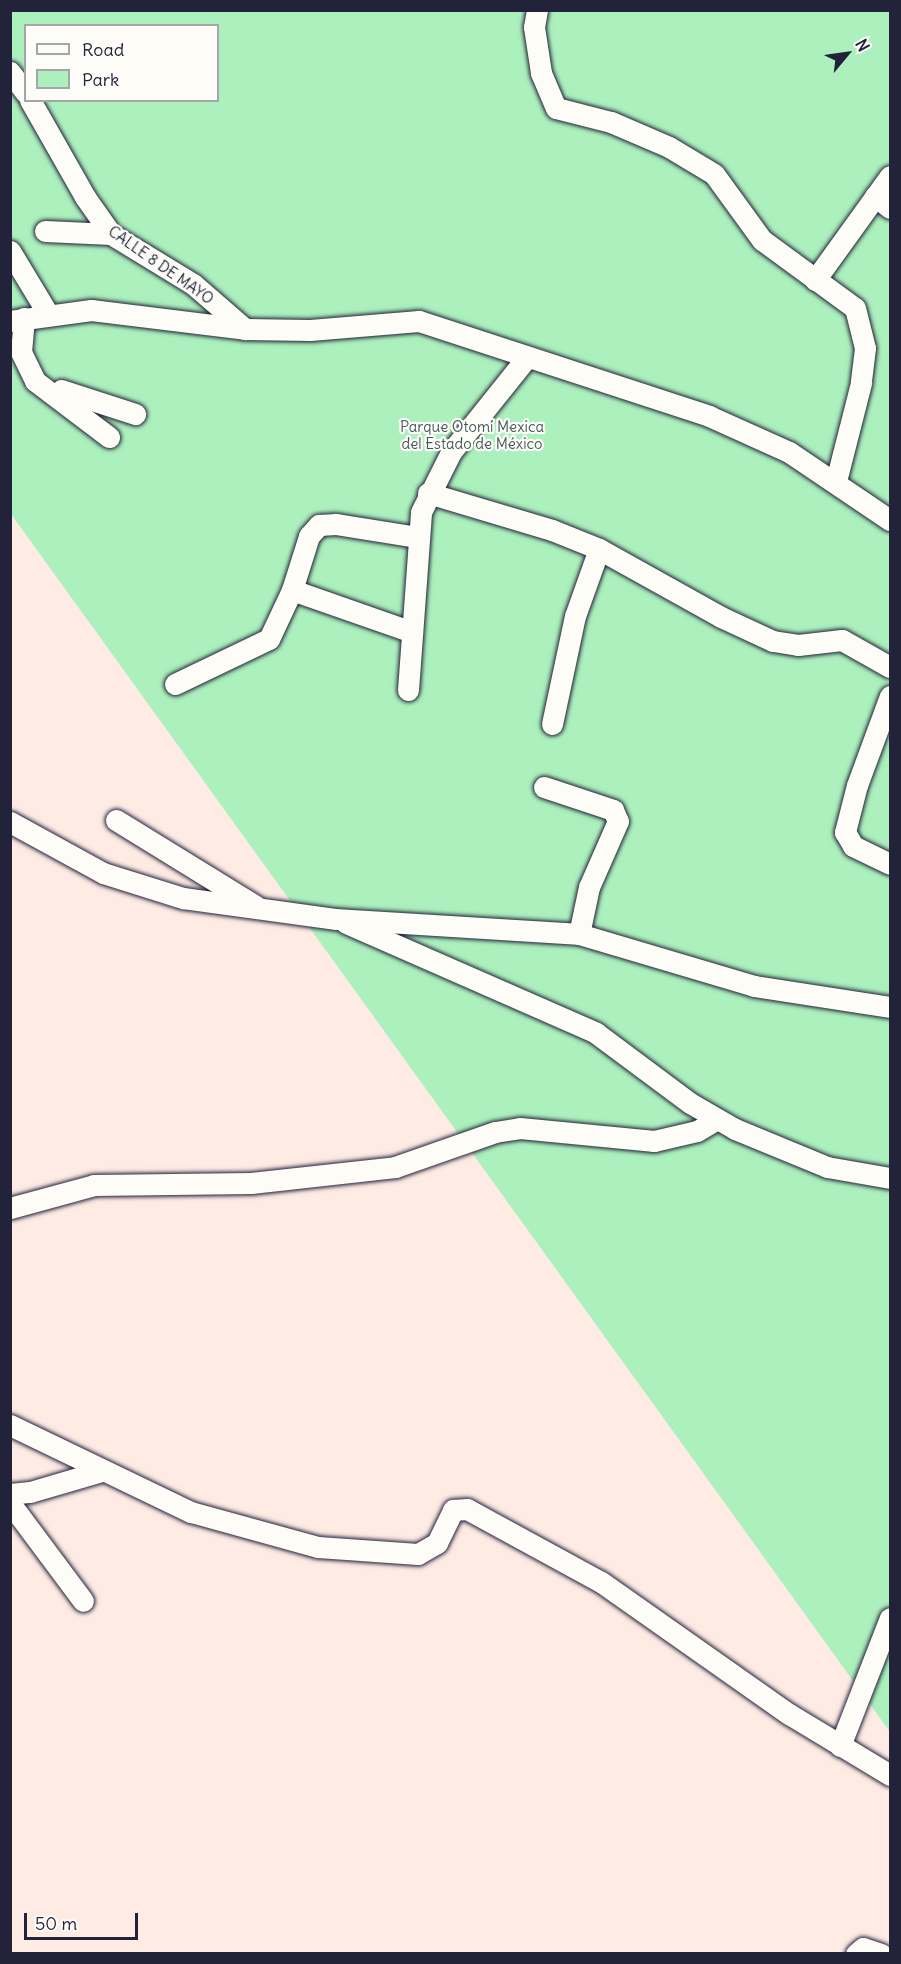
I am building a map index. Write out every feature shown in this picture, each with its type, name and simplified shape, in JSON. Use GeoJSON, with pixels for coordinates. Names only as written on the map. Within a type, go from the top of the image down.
{"type":"FeatureCollection","features":[{"type":"Feature","properties":{"kind":"street"},"geometry":{"type":"LineString","coordinates":[[537,10],[534,27],[542,73],[556,108],[611,122],[708,170],[724,184],[762,240],[855,308],[865,336],[861,384],[836,481]]}},
{"type":"Feature","properties":{"kind":"street"},"geometry":{"type":"LineString","coordinates":[[10,72],[24,90]]}},
{"type":"Feature","properties":{"kind":"street","name":"CALLE 8 DE MAYO"},"geometry":{"type":"LineString","coordinates":[[31,102],[85,197],[111,234],[192,284],[245,329]]}},
{"type":"Feature","properties":{"kind":"street"},"geometry":{"type":"LineString","coordinates":[[815,280],[883,202],[891,176]]}},
{"type":"Feature","properties":{"kind":"street"},"geometry":{"type":"LineString","coordinates":[[45,231],[111,234]]}},
{"type":"Feature","properties":{"kind":"street"},"geometry":{"type":"LineString","coordinates":[[10,251],[48,314]]}},
{"type":"Feature","properties":{"kind":"street"},"geometry":{"type":"LineString","coordinates":[[108,436],[35,381],[21,352],[17,320],[48,314],[116,310],[245,329],[310,330],[419,321],[709,416],[789,452],[836,481],[891,520]]}},
{"type":"Feature","properties":{"kind":"street"},"geometry":{"type":"LineString","coordinates":[[408,690],[417,537],[428,493],[451,452],[528,357]]}},
{"type":"Feature","properties":{"kind":"street"},"geometry":{"type":"LineString","coordinates":[[35,381],[135,414]]}},
{"type":"Feature","properties":{"kind":"street"},"geometry":{"type":"LineString","coordinates":[[428,493],[552,530],[599,549],[754,633],[787,644],[842,640],[891,668]]}},
{"type":"Feature","properties":{"kind":"street"},"geometry":{"type":"LineString","coordinates":[[175,684],[269,639],[292,590],[309,536],[318,525],[336,524],[417,537]]}},
{"type":"Feature","properties":{"kind":"street"},"geometry":{"type":"LineString","coordinates":[[552,724],[575,616],[599,549]]}},
{"type":"Feature","properties":{"kind":"street"},"geometry":{"type":"LineString","coordinates":[[292,590],[412,632]]}},
{"type":"Feature","properties":{"kind":"street"},"geometry":{"type":"LineString","coordinates":[[891,696],[857,785],[845,832],[854,846],[891,864]]}},
{"type":"Feature","properties":{"kind":"street"},"geometry":{"type":"LineString","coordinates":[[544,787],[600,804],[613,810],[618,821],[589,887],[579,934]]}},
{"type":"Feature","properties":{"kind":"street"},"geometry":{"type":"LineString","coordinates":[[116,820],[263,911]]}},
{"type":"Feature","properties":{"kind":"street"},"geometry":{"type":"LineString","coordinates":[[10,822],[102,873],[137,886],[263,911],[337,919],[579,934],[754,986],[891,1007]]}},
{"type":"Feature","properties":{"kind":"street"},"geometry":{"type":"LineString","coordinates":[[337,919],[596,1033],[717,1119],[827,1167],[890,1177]]}},
{"type":"Feature","properties":{"kind":"street"},"geometry":{"type":"LineString","coordinates":[[10,1208],[94,1185],[250,1183],[395,1167],[495,1132],[520,1128],[654,1141],[697,1131],[717,1119]]}},
{"type":"Feature","properties":{"kind":"street"},"geometry":{"type":"LineString","coordinates":[[10,1425],[102,1471],[225,1524],[290,1542],[350,1551],[425,1552],[436,1543],[448,1516],[459,1508],[467,1509],[601,1582],[780,1708],[891,1775]]}},
{"type":"Feature","properties":{"kind":"street"},"geometry":{"type":"LineString","coordinates":[[10,1494],[30,1492],[102,1471]]}},
{"type":"Feature","properties":{"kind":"street"},"geometry":{"type":"LineString","coordinates":[[10,1503],[83,1600]]}},
{"type":"Feature","properties":{"kind":"street"},"geometry":{"type":"LineString","coordinates":[[840,1746],[891,1618]]}},
{"type":"Feature","properties":{"kind":"street"},"geometry":{"type":"LineString","coordinates":[[856,1953],[863,1948],[881,1953]]}},
{"type":"Feature","properties":{"kind":"green space","name":"Parque Otomí Mexica del Estado de México"},"geometry":{"type":"Polygon","coordinates":[[[10,11],[890,11],[890,1732],[11,514],[10,11]]]}}]}
